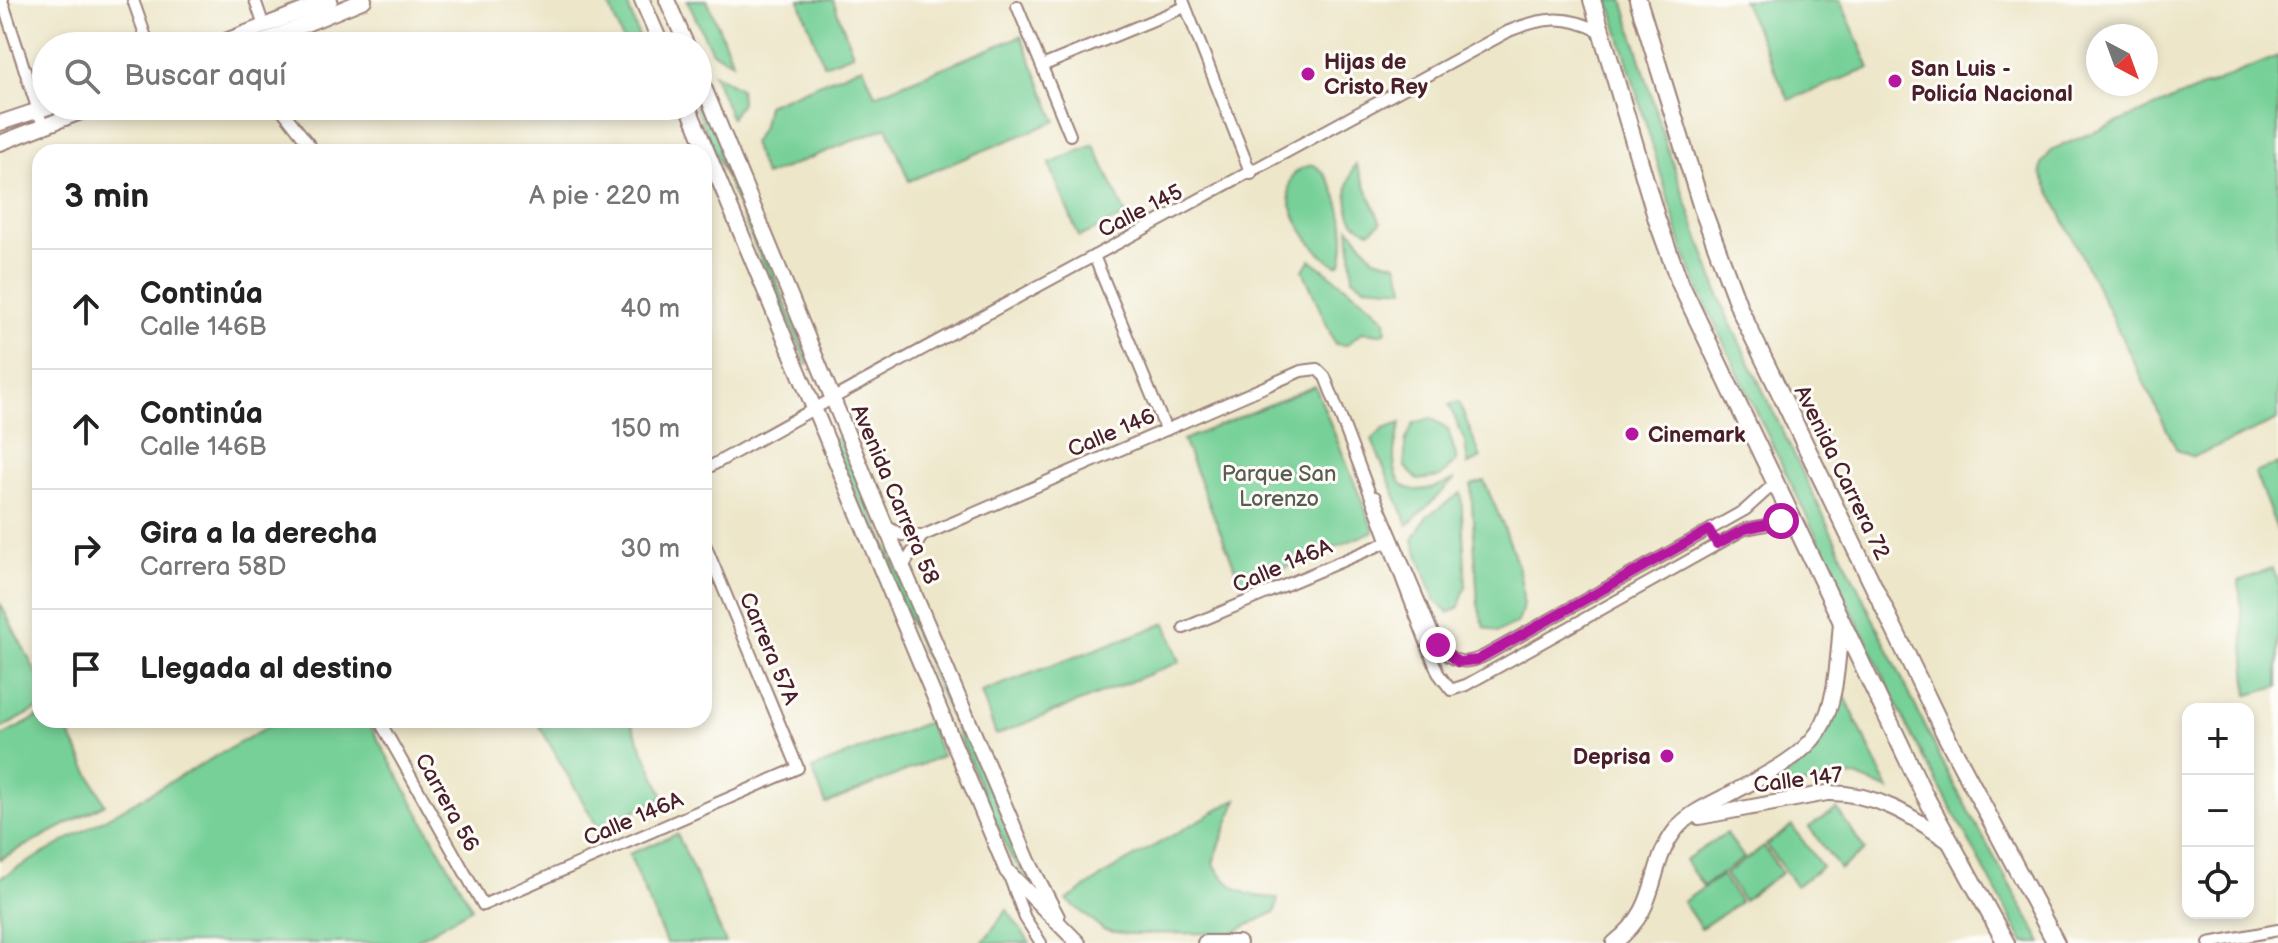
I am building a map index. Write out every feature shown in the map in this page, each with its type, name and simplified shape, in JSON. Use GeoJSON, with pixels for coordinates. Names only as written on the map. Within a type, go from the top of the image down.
{"type":"FeatureCollection","features":[{"type":"Feature","properties":{"kind":"highway"},"geometry":{"type":"LineString","coordinates":[[1592,0],[1657,220],[1680,283],[1841,622],[1951,843],[2006,943]]}},
{"type":"Feature","properties":{"kind":"highway","name":"Avenida Carrera 72"},"geometry":{"type":"LineString","coordinates":[[1638,0],[1702,208],[1740,310],[1944,732],[2056,943]]}},
{"type":"Feature","properties":{"kind":"main road"},"geometry":{"type":"LineString","coordinates":[[252,32],[330,0]]}},
{"type":"Feature","properties":{"kind":"main road"},"geometry":{"type":"LineString","coordinates":[[287,32],[364,0]]}},
{"type":"Feature","properties":{"kind":"main road"},"geometry":{"type":"LineString","coordinates":[[642,0],[656,32]]}},
{"type":"Feature","properties":{"kind":"main road"},"geometry":{"type":"LineString","coordinates":[[667,0],[681,32]]}},
{"type":"Feature","properties":{"kind":"main road","name":"Avenida Carrera 58"},"geometry":{"type":"LineString","coordinates":[[712,107],[831,398],[1029,863],[1063,928]]}},
{"type":"Feature","properties":{"kind":"main road"},"geometry":{"type":"LineString","coordinates":[[0,123],[32,112]]}},
{"type":"Feature","properties":{"kind":"main road"},"geometry":{"type":"LineString","coordinates":[[0,143],[59,120]]}},
{"type":"Feature","properties":{"kind":"main road","name":"Avenida Carrera 58"},"geometry":{"type":"LineString","coordinates":[[694,120],[704,144]]}},
{"type":"Feature","properties":{"kind":"main road","name":"Avenida Carrera 58"},"geometry":{"type":"LineString","coordinates":[[712,165],[1007,871],[1078,943]]}},
{"type":"Feature","properties":{"kind":"main road","name":"Calle 147"},"geometry":{"type":"LineString","coordinates":[[1614,943],[1636,924],[1645,910],[1667,844],[1687,819],[1776,772],[1813,742],[1830,710],[1841,622]]}},
{"type":"Feature","properties":{"kind":"main road","name":"Calle 147"},"geometry":{"type":"LineString","coordinates":[[1687,819],[1847,792],[1887,804],[1951,843]]}},
{"type":"Feature","properties":{"kind":"main road"},"geometry":{"type":"LineString","coordinates":[[1205,943],[1239,943]]}},
{"type":"Feature","properties":{"kind":"street"},"geometry":{"type":"LineString","coordinates":[[2,0],[32,77]]}},
{"type":"Feature","properties":{"kind":"street"},"geometry":{"type":"LineString","coordinates":[[133,0],[144,32]]}},
{"type":"Feature","properties":{"kind":"street"},"geometry":{"type":"LineString","coordinates":[[255,0],[264,26]]}},
{"type":"Feature","properties":{"kind":"street"},"geometry":{"type":"LineString","coordinates":[[1042,66],[1184,3],[1251,174]]}},
{"type":"Feature","properties":{"kind":"street"},"geometry":{"type":"LineString","coordinates":[[1017,6],[1070,135]]}},
{"type":"Feature","properties":{"kind":"street","name":"Calle 145"},"geometry":{"type":"LineString","coordinates":[[712,465],[831,398],[1534,20],[1568,19],[1601,32]]}},
{"type":"Feature","properties":{"kind":"street"},"geometry":{"type":"LineString","coordinates":[[43,120],[43,126]]}},
{"type":"Feature","properties":{"kind":"street"},"geometry":{"type":"LineString","coordinates":[[290,120],[309,144]]}},
{"type":"Feature","properties":{"kind":"street"},"geometry":{"type":"LineString","coordinates":[[1094,256],[1166,430]]}},
{"type":"Feature","properties":{"kind":"street","name":"Calle 146"},"geometry":{"type":"LineString","coordinates":[[922,536],[1301,371],[1317,369],[1325,377],[1391,540]]}},
{"type":"Feature","properties":{"kind":"street"},"geometry":{"type":"LineString","coordinates":[[1391,540],[1438,645],[1458,662],[1466,663],[1486,655],[1752,505],[1775,483]]}},
{"type":"Feature","properties":{"kind":"street"},"geometry":{"type":"LineString","coordinates":[[1391,540],[1438,673],[1451,690],[1466,685],[1717,544],[1756,525],[1792,520]]}},
{"type":"Feature","properties":{"kind":"street"},"geometry":{"type":"LineString","coordinates":[[885,526],[902,535],[922,536],[903,567]]}},
{"type":"Feature","properties":{"kind":"street"},"geometry":{"type":"LineString","coordinates":[[1709,530],[1717,544]]}},
{"type":"Feature","properties":{"kind":"street","name":"Calle 146A"},"geometry":{"type":"LineString","coordinates":[[1184,628],[1391,540]]}},
{"type":"Feature","properties":{"kind":"street","name":"Carrera 57A"},"geometry":{"type":"LineString","coordinates":[[712,561],[798,768]]}},
{"type":"Feature","properties":{"kind":"street","name":"Carrera 56"},"geometry":{"type":"LineString","coordinates":[[383,728],[483,905]]}},
{"type":"Feature","properties":{"kind":"street","name":"Calle 146A"},"geometry":{"type":"LineString","coordinates":[[483,905],[798,768]]}},
{"type":"Feature","properties":{"kind":"street","name":"Avenida Carrera 58"},"geometry":{"type":"LineString","coordinates":[[1007,871],[1025,918],[1041,943]]}},
{"type":"Feature","properties":{"kind":"street"},"geometry":{"type":"LineString","coordinates":[[2209,943],[2278,930]]}},
{"type":"Feature","properties":{"kind":"green space"},"geometry":{"type":"Polygon","coordinates":[[[607,0],[626,0],[637,32],[620,32],[607,0]]]}},
{"type":"Feature","properties":{"kind":"green space"},"geometry":{"type":"Polygon","coordinates":[[[687,0],[707,0],[733,62],[712,52],[712,32],[702,32],[687,0]]]}},
{"type":"Feature","properties":{"kind":"green space"},"geometry":{"type":"Polygon","coordinates":[[[799,0],[833,0],[853,54],[824,65],[799,0]]]}},
{"type":"Feature","properties":{"kind":"green space"},"geometry":{"type":"Polygon","coordinates":[[[1609,0],[1623,0],[1666,145],[1725,312],[1949,776],[2042,943],[2024,943],[1908,728],[1705,304],[1685,255],[1609,0]]]}},
{"type":"Feature","properties":{"kind":"green space"},"geometry":{"type":"Polygon","coordinates":[[[1742,0],[1840,0],[1870,68],[1789,100],[1742,0]]]}},
{"type":"Feature","properties":{"kind":"green space"},"geometry":{"type":"Polygon","coordinates":[[[1021,36],[1056,121],[909,181],[887,127],[765,176],[752,143],[763,126],[767,105],[863,66],[875,95],[1021,36]]]}},
{"type":"Feature","properties":{"kind":"green space"},"geometry":{"type":"Polygon","coordinates":[[[2278,56],[2278,420],[2193,457],[2177,450],[2041,173],[2042,163],[2053,149],[2278,56]]]}},
{"type":"Feature","properties":{"kind":"green space"},"geometry":{"type":"Polygon","coordinates":[[[713,73],[740,89],[741,103],[731,118],[713,73]]]}},
{"type":"Feature","properties":{"kind":"green space"},"geometry":{"type":"Polygon","coordinates":[[[701,120],[710,120],[810,363],[807,365],[712,144],[701,120]]]}},
{"type":"Feature","properties":{"kind":"green space"},"geometry":{"type":"Polygon","coordinates":[[[1094,145],[1126,215],[1079,237],[1049,164],[1094,145]]]}},
{"type":"Feature","properties":{"kind":"green space"},"geometry":{"type":"Polygon","coordinates":[[[1356,164],[1381,223],[1370,231],[1361,227],[1350,212],[1349,182],[1356,164]]]}},
{"type":"Feature","properties":{"kind":"green space"},"geometry":{"type":"Polygon","coordinates":[[[1314,165],[1330,183],[1340,209],[1344,238],[1341,263],[1337,265],[1313,245],[1294,213],[1289,196],[1290,182],[1298,171],[1314,165]]]}},
{"type":"Feature","properties":{"kind":"green space"},"geometry":{"type":"Polygon","coordinates":[[[1349,227],[1374,258],[1397,264],[1405,289],[1364,286],[1353,278],[1349,227]]]}},
{"type":"Feature","properties":{"kind":"green space"},"geometry":{"type":"Polygon","coordinates":[[[1311,260],[1374,308],[1385,320],[1386,331],[1380,334],[1362,332],[1347,345],[1335,344],[1303,270],[1311,260]]]}},
{"type":"Feature","properties":{"kind":"green space","name":"Parque San Lorenzo"},"geometry":{"type":"Polygon","coordinates":[[[1315,386],[1374,531],[1242,585],[1183,440],[1315,386]]]}},
{"type":"Feature","properties":{"kind":"green space"},"geometry":{"type":"Polygon","coordinates":[[[1459,402],[1481,458],[1468,465],[1465,441],[1449,405],[1459,402]]]}},
{"type":"Feature","properties":{"kind":"green space"},"geometry":{"type":"Polygon","coordinates":[[[1431,418],[1448,429],[1457,460],[1440,477],[1418,480],[1405,467],[1405,442],[1414,423],[1431,418]]]}},
{"type":"Feature","properties":{"kind":"green space"},"geometry":{"type":"Polygon","coordinates":[[[1401,423],[1394,454],[1395,469],[1405,486],[1422,490],[1455,479],[1408,525],[1372,440],[1383,429],[1401,423]]]}},
{"type":"Feature","properties":{"kind":"green space"},"geometry":{"type":"Polygon","coordinates":[[[840,437],[1020,857],[1040,895],[1011,857],[832,440],[840,437]]]}},
{"type":"Feature","properties":{"kind":"green space"},"geometry":{"type":"Polygon","coordinates":[[[2278,464],[2278,532],[2255,473],[2278,464]]]}},
{"type":"Feature","properties":{"kind":"green space"},"geometry":{"type":"Polygon","coordinates":[[[1484,481],[1506,532],[1523,592],[1517,623],[1498,632],[1484,627],[1478,604],[1471,485],[1484,481]]]}},
{"type":"Feature","properties":{"kind":"green space"},"geometry":{"type":"Polygon","coordinates":[[[1461,493],[1466,585],[1459,607],[1448,613],[1435,600],[1413,540],[1426,517],[1461,493]]]}},
{"type":"Feature","properties":{"kind":"green space"},"geometry":{"type":"Polygon","coordinates":[[[2272,568],[2278,580],[2278,687],[2248,695],[2239,581],[2272,568]]]}},
{"type":"Feature","properties":{"kind":"green space"},"geometry":{"type":"Polygon","coordinates":[[[0,603],[32,665],[32,712],[0,729],[0,603]]]}},
{"type":"Feature","properties":{"kind":"green space"},"geometry":{"type":"Polygon","coordinates":[[[1166,623],[1180,662],[996,735],[981,692],[1166,623]]]}},
{"type":"Feature","properties":{"kind":"green space"},"geometry":{"type":"Polygon","coordinates":[[[1841,688],[1889,790],[1858,777],[1842,776],[1732,801],[1805,762],[1826,734],[1841,688]]]}},
{"type":"Feature","properties":{"kind":"green space"},"geometry":{"type":"Polygon","coordinates":[[[32,720],[32,728],[66,728],[105,804],[0,859],[0,737],[32,720]]]}},
{"type":"Feature","properties":{"kind":"green space"},"geometry":{"type":"Polygon","coordinates":[[[928,722],[942,756],[826,804],[812,769],[928,722]]]}},
{"type":"Feature","properties":{"kind":"green space"},"geometry":{"type":"Polygon","coordinates":[[[266,728],[371,728],[472,908],[411,943],[0,943],[0,878],[266,728]]]}},
{"type":"Feature","properties":{"kind":"green space"},"geometry":{"type":"Polygon","coordinates":[[[541,728],[634,728],[664,797],[598,828],[541,728]]]}},
{"type":"Feature","properties":{"kind":"green space"},"geometry":{"type":"Polygon","coordinates":[[[1237,799],[1213,863],[1219,873],[1240,891],[1278,898],[1275,912],[1232,933],[1127,934],[1104,930],[1067,900],[1115,868],[1237,799]]]}},
{"type":"Feature","properties":{"kind":"green space"},"geometry":{"type":"Polygon","coordinates":[[[1837,809],[1865,850],[1840,869],[1809,827],[1837,809]]]}},
{"type":"Feature","properties":{"kind":"green space"},"geometry":{"type":"Polygon","coordinates":[[[1792,826],[1822,867],[1796,886],[1766,845],[1792,826]]]}},
{"type":"Feature","properties":{"kind":"green space"},"geometry":{"type":"Polygon","coordinates":[[[1726,833],[1744,858],[1703,886],[1685,860],[1726,833]]]}},
{"type":"Feature","properties":{"kind":"green space"},"geometry":{"type":"Polygon","coordinates":[[[677,834],[726,943],[666,943],[629,854],[677,834]]]}},
{"type":"Feature","properties":{"kind":"green space"},"geometry":{"type":"Polygon","coordinates":[[[1764,847],[1782,873],[1743,900],[1725,874],[1764,847]]]}},
{"type":"Feature","properties":{"kind":"green space"},"geometry":{"type":"Polygon","coordinates":[[[1722,875],[1740,902],[1701,928],[1683,902],[1722,875]]]}},
{"type":"Feature","properties":{"kind":"green space"},"geometry":{"type":"Polygon","coordinates":[[[1007,910],[1030,943],[982,943],[1007,910]]]}},
{"type":"Feature","properties":{"kind":"place","name":"Hijas de Cristo Rey"},"geometry":{"type":"Point","coordinates":[1308,74]}},
{"type":"Feature","properties":{"kind":"place","name":"San Luis - Policía Nacional"},"geometry":{"type":"Point","coordinates":[1895,81]}},
{"type":"Feature","properties":{"kind":"place","name":"Cinemark"},"geometry":{"type":"Point","coordinates":[1632,434]}},
{"type":"Feature","properties":{"kind":"place","name":"Deprisa"},"geometry":{"type":"Point","coordinates":[1667,756]}},
{"type":"Feature","properties":{"kind":"route"},"geometry":{"type":"LineString","coordinates":[[1438,645],[1458,662],[1477,660],[1709,530],[1717,544],[1745,529],[1781,521]]}}]}
